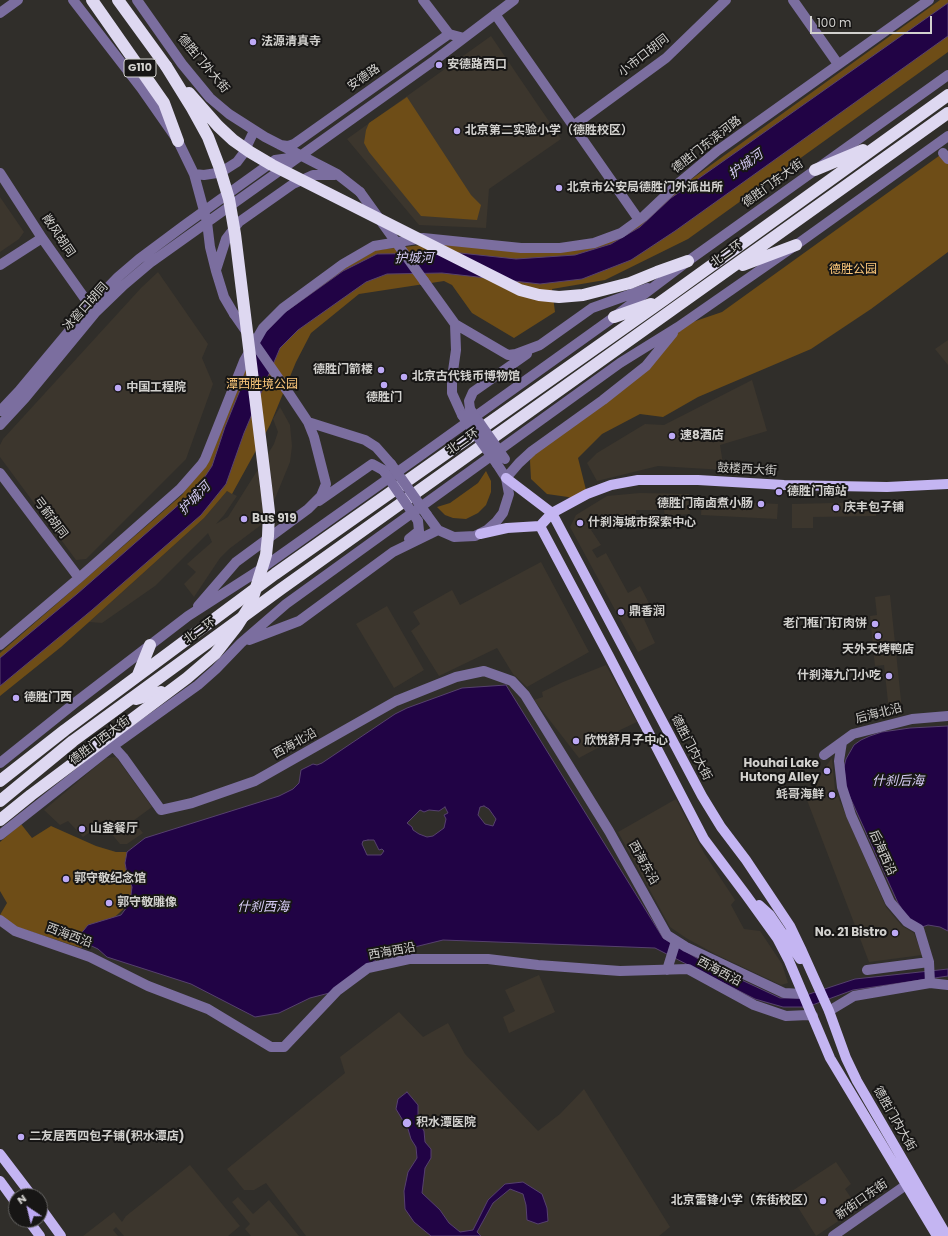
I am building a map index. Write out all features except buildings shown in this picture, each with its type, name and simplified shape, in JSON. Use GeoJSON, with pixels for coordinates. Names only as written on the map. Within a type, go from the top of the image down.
{"type":"FeatureCollection","features":[{"type":"Feature","properties":{"kind":"highway","name":"G110"},"geometry":{"type":"LineString","coordinates":[[92,0],[164,103],[178,141]]}},
{"type":"Feature","properties":{"kind":"highway","name":"G110"},"geometry":{"type":"LineString","coordinates":[[118,0],[166,66]]}},
{"type":"Feature","properties":{"kind":"highway"},"geometry":{"type":"LineString","coordinates":[[166,66],[218,126],[233,140],[250,152],[272,165],[520,290],[539,295],[559,297],[583,295],[630,283],[688,261]]}},
{"type":"Feature","properties":{"kind":"highway"},"geometry":{"type":"LineString","coordinates":[[0,820],[187,678],[215,654],[237,626],[251,604],[266,555],[269,512],[235,234],[229,199],[208,137],[166,66]]}},
{"type":"Feature","properties":{"kind":"highway","name":"北二环"},"geometry":{"type":"LineString","coordinates":[[0,781],[65,730],[275,574],[665,299],[948,96]]}},
{"type":"Feature","properties":{"kind":"highway","name":"北二环"},"geometry":{"type":"LineString","coordinates":[[0,801],[74,741],[449,468],[727,272],[948,113]]}},
{"type":"Feature","properties":{"kind":"highway"},"geometry":{"type":"LineString","coordinates":[[815,170],[881,143]]}},
{"type":"Feature","properties":{"kind":"highway"},"geometry":{"type":"LineString","coordinates":[[727,272],[796,245]]}},
{"type":"Feature","properties":{"kind":"highway"},"geometry":{"type":"LineString","coordinates":[[614,317],[665,299]]}},
{"type":"Feature","properties":{"kind":"highway"},"geometry":{"type":"LineString","coordinates":[[137,676],[150,645]]}},
{"type":"Feature","properties":{"kind":"highway"},"geometry":{"type":"LineString","coordinates":[[129,701],[161,692]]}},
{"type":"Feature","properties":{"kind":"main road"},"geometry":{"type":"LineString","coordinates":[[506,478],[552,513]]}},
{"type":"Feature","properties":{"kind":"main road","name":"鼓楼西大街"},"geometry":{"type":"LineString","coordinates":[[540,526],[552,513],[587,494],[611,485],[638,480],[698,480],[784,485],[887,487],[948,484]]}},
{"type":"Feature","properties":{"kind":"main road","name":"德胜门内大街"},"geometry":{"type":"LineString","coordinates":[[552,513],[702,796],[721,827],[746,860],[790,926],[802,951],[816,989]]}},
{"type":"Feature","properties":{"kind":"main road"},"geometry":{"type":"LineString","coordinates":[[480,534],[507,528],[540,526],[704,839],[746,894],[780,944],[803,994]]}},
{"type":"Feature","properties":{"kind":"main road"},"geometry":{"type":"LineString","coordinates":[[746,894],[770,916],[801,960],[826,1012]]}},
{"type":"Feature","properties":{"kind":"main road","name":"德胜门内大街"},"geometry":{"type":"LineString","coordinates":[[803,994],[830,1058],[848,1088],[947,1236]]}},
{"type":"Feature","properties":{"kind":"main road","name":"德胜门内大街"},"geometry":{"type":"LineString","coordinates":[[826,1012],[848,1088]]}},
{"type":"Feature","properties":{"kind":"main road","name":"德胜门内大街"},"geometry":{"type":"LineString","coordinates":[[826,1012],[857,1081],[911,1183],[937,1236]]}},
{"type":"Feature","properties":{"kind":"main road"},"geometry":{"type":"LineString","coordinates":[[0,1154],[26,1188]]}},
{"type":"Feature","properties":{"kind":"main road"},"geometry":{"type":"LineString","coordinates":[[0,1181],[8,1192]]}},
{"type":"Feature","properties":{"kind":"main road"},"geometry":{"type":"LineString","coordinates":[[48,1218],[61,1236]]}},
{"type":"Feature","properties":{"kind":"street"},"geometry":{"type":"LineString","coordinates":[[0,13],[18,0]]}},
{"type":"Feature","properties":{"kind":"street"},"geometry":{"type":"LineString","coordinates":[[73,0],[141,88],[178,141],[194,174],[207,222],[210,247],[224,297],[308,422],[314,437],[326,484],[321,496],[308,508]]}},
{"type":"Feature","properties":{"kind":"street","name":"德胜门外大街"},"geometry":{"type":"LineString","coordinates":[[136,0],[182,64],[210,98],[229,114],[254,131],[337,174],[360,192],[455,324]]}},
{"type":"Feature","properties":{"kind":"street"},"geometry":{"type":"LineString","coordinates":[[423,0],[449,34],[464,38]]}},
{"type":"Feature","properties":{"kind":"street"},"geometry":{"type":"LineString","coordinates":[[300,156],[435,60],[514,0]]}},
{"type":"Feature","properties":{"kind":"street","name":"小市口胡同"},"geometry":{"type":"LineString","coordinates":[[573,126],[666,58],[726,0]]}},
{"type":"Feature","properties":{"kind":"street"},"geometry":{"type":"LineString","coordinates":[[794,0],[838,64]]}},
{"type":"Feature","properties":{"kind":"street","name":"德胜门东滨河路"},"geometry":{"type":"LineString","coordinates":[[0,645],[180,489],[202,464],[217,431],[244,361],[264,328],[283,308],[343,264],[374,246],[422,238],[521,248],[560,248],[594,243],[621,233],[639,220],[680,182],[717,151],[929,0]]}},
{"type":"Feature","properties":{"kind":"street"},"geometry":{"type":"LineString","coordinates":[[495,14],[639,220]]}},
{"type":"Feature","properties":{"kind":"street","name":"安德路"},"geometry":{"type":"LineString","coordinates":[[280,145],[288,146],[294,144],[449,34]]}},
{"type":"Feature","properties":{"kind":"street","name":"德胜门东大街"},"geometry":{"type":"LineString","coordinates":[[188,616],[258,571],[614,317],[688,261],[948,75]]}},
{"type":"Feature","properties":{"kind":"street"},"geometry":{"type":"LineString","coordinates":[[194,174],[204,175],[217,173],[237,162],[243,154],[254,131]]}},
{"type":"Feature","properties":{"kind":"street"},"geometry":{"type":"LineString","coordinates":[[501,461],[516,460],[532,451],[603,400],[646,366],[678,327],[796,245],[948,136]]}},
{"type":"Feature","properties":{"kind":"street","name":"冰窖口胡同"},"geometry":{"type":"LineString","coordinates":[[0,424],[25,398],[118,277],[139,259],[275,160],[300,156]]}},
{"type":"Feature","properties":{"kind":"street","name":"冰窖口胡同"},"geometry":{"type":"LineString","coordinates":[[0,411],[92,309],[150,263],[300,156]]}},
{"type":"Feature","properties":{"kind":"street","name":"敞风胡同"},"geometry":{"type":"LineString","coordinates":[[0,173],[42,238],[92,309]]}},
{"type":"Feature","properties":{"kind":"street"},"geometry":{"type":"LineString","coordinates":[[216,271],[226,239],[239,222],[293,184],[313,175],[337,174]]}},
{"type":"Feature","properties":{"kind":"street"},"geometry":{"type":"LineString","coordinates":[[0,266],[42,238]]}},
{"type":"Feature","properties":{"kind":"street"},"geometry":{"type":"LineString","coordinates":[[466,412],[473,392],[592,308],[657,285]]}},
{"type":"Feature","properties":{"kind":"street"},"geometry":{"type":"LineString","coordinates":[[455,324],[508,355],[516,354],[540,345]]}},
{"type":"Feature","properties":{"kind":"street"},"geometry":{"type":"LineString","coordinates":[[0,763],[76,702],[188,616],[236,562],[308,508],[372,464],[383,470],[422,518],[438,530],[454,537],[465,537],[480,534],[491,527],[503,513],[509,494],[501,461],[452,392],[452,378],[456,350],[455,324]]}},
{"type":"Feature","properties":{"kind":"street","name":"德胜门西大街"},"geometry":{"type":"LineString","coordinates":[[0,835],[113,746],[198,685],[241,643],[286,604],[620,363],[678,327]]}},
{"type":"Feature","properties":{"kind":"street"},"geometry":{"type":"LineString","coordinates":[[241,643],[299,621],[419,532],[422,518],[391,464],[376,446],[365,440],[308,422]]}},
{"type":"Feature","properties":{"kind":"street"},"geometry":{"type":"LineString","coordinates":[[506,478],[532,451]]}},
{"type":"Feature","properties":{"kind":"street","name":"弓箭胡同"},"geometry":{"type":"LineString","coordinates":[[0,473],[79,578]]}},
{"type":"Feature","properties":{"kind":"street"},"geometry":{"type":"LineString","coordinates":[[393,552],[438,530]]}},
{"type":"Feature","properties":{"kind":"street","name":"德胜门西大街"},"geometry":{"type":"LineString","coordinates":[[0,812],[161,692],[216,669]]}},
{"type":"Feature","properties":{"kind":"street","name":"西海北沿"},"geometry":{"type":"LineString","coordinates":[[113,746],[123,757],[161,810],[192,804],[255,781],[396,701],[456,677],[484,671],[512,681]]}},
{"type":"Feature","properties":{"kind":"street","name":"西海东沿"},"geometry":{"type":"LineString","coordinates":[[512,681],[525,695],[610,831],[667,934],[675,942],[784,993],[803,994]]}},
{"type":"Feature","properties":{"kind":"street","name":"后海北沿"},"geometry":{"type":"LineString","coordinates":[[824,755],[853,734],[912,719],[948,716]]}},
{"type":"Feature","properties":{"kind":"street","name":"后海西沿"},"geometry":{"type":"LineString","coordinates":[[842,742],[839,761],[842,787],[851,815],[890,902],[907,922],[919,929],[929,962],[930,983]]}},
{"type":"Feature","properties":{"kind":"street","name":"西海西沿"},"geometry":{"type":"LineString","coordinates":[[0,920],[15,931],[90,957],[148,986],[208,1009],[271,1047],[284,1046],[337,991],[368,968],[409,960],[488,959],[538,965],[620,970],[668,966],[688,969],[754,1006],[786,1016],[813,1016]]}},
{"type":"Feature","properties":{"kind":"street"},"geometry":{"type":"LineString","coordinates":[[668,966],[675,942]]}},
{"type":"Feature","properties":{"kind":"street"},"geometry":{"type":"LineString","coordinates":[[867,970],[929,962]]}},
{"type":"Feature","properties":{"kind":"street"},"geometry":{"type":"LineString","coordinates":[[826,1012],[854,996],[930,983],[948,986]]}},
{"type":"Feature","properties":{"kind":"street","name":"新街口东街"},"geometry":{"type":"LineString","coordinates":[[833,1236],[911,1183]]}},
{"type":"Feature","properties":{"kind":"shaded area","name":"北京第二实验小学（德胜校区）"},"geometry":{"type":"Polygon","coordinates":[[[491,36],[561,139],[489,189],[486,228],[419,225],[347,139],[491,36]]]}},
{"type":"Feature","properties":{"kind":"shaded area"},"geometry":{"type":"Polygon","coordinates":[[[0,197],[24,232],[19,239],[0,252],[0,197]]]}},
{"type":"Feature","properties":{"kind":"shaded area"},"geometry":{"type":"Polygon","coordinates":[[[158,272],[208,344],[202,358],[213,384],[186,459],[86,559],[76,560],[0,457],[0,445],[3,439],[141,288],[158,272]]]}},
{"type":"Feature","properties":{"kind":"shaded area"},"geometry":{"type":"Polygon","coordinates":[[[948,340],[948,365],[935,349],[948,340]]]}},
{"type":"Feature","properties":{"kind":"shaded area"},"geometry":{"type":"Polygon","coordinates":[[[752,380],[767,431],[720,445],[724,470],[658,466],[597,481],[587,463],[597,453],[645,424],[664,425],[752,380]]]}},
{"type":"Feature","properties":{"kind":"shaded area"},"geometry":{"type":"Polygon","coordinates":[[[280,407],[290,425],[292,446],[290,462],[276,496],[261,525],[229,549],[220,558],[194,597],[184,584],[196,572],[187,564],[212,542],[208,533],[155,586],[102,623],[89,622],[204,518],[227,491],[237,496],[216,524],[228,517],[274,444],[278,432],[273,419],[280,407]]]}},
{"type":"Feature","properties":{"kind":"shaded area"},"geometry":{"type":"Polygon","coordinates":[[[640,493],[689,494],[690,514],[665,516],[664,510],[636,510],[636,523],[611,528],[606,521],[591,530],[601,545],[592,550],[597,558],[606,553],[628,593],[640,586],[653,611],[643,617],[655,643],[638,652],[570,527],[576,515],[607,496],[640,493]]]}},
{"type":"Feature","properties":{"kind":"shaded area"},"geometry":{"type":"Polygon","coordinates":[[[702,500],[778,504],[777,519],[701,515],[702,500]]]}},
{"type":"Feature","properties":{"kind":"shaded area"},"geometry":{"type":"Polygon","coordinates":[[[876,502],[876,516],[813,517],[813,528],[792,528],[792,504],[876,502]]]}},
{"type":"Feature","properties":{"kind":"shaded area"},"geometry":{"type":"Polygon","coordinates":[[[541,562],[589,652],[527,687],[513,674],[497,648],[439,676],[411,631],[420,624],[413,612],[452,590],[460,605],[541,562]]]}},
{"type":"Feature","properties":{"kind":"shaded area"},"geometry":{"type":"Polygon","coordinates":[[[890,595],[902,710],[889,711],[884,665],[875,666],[870,616],[877,615],[875,597],[890,595]]]}},
{"type":"Feature","properties":{"kind":"shaded area"},"geometry":{"type":"Polygon","coordinates":[[[387,606],[424,670],[394,688],[356,624],[387,606]]]}},
{"type":"Feature","properties":{"kind":"shaded area"},"geometry":{"type":"Polygon","coordinates":[[[606,665],[637,722],[618,731],[620,736],[579,758],[534,700],[543,697],[542,692],[606,665]]]}},
{"type":"Feature","properties":{"kind":"shaded area"},"geometry":{"type":"Polygon","coordinates":[[[116,757],[152,807],[133,821],[143,833],[127,844],[120,844],[101,821],[93,830],[83,837],[68,821],[60,825],[44,810],[106,758],[116,757]]]}},
{"type":"Feature","properties":{"kind":"shaded area"},"geometry":{"type":"Polygon","coordinates":[[[832,758],[835,790],[886,907],[902,926],[914,933],[922,955],[869,962],[807,800],[817,778],[832,758]]]}},
{"type":"Feature","properties":{"kind":"shaded area"},"geometry":{"type":"Polygon","coordinates":[[[676,799],[704,853],[735,900],[731,905],[744,929],[760,931],[782,964],[788,983],[781,985],[715,954],[686,938],[670,927],[618,832],[676,799]]]}},
{"type":"Feature","properties":{"kind":"shaded area"},"geometry":{"type":"Polygon","coordinates":[[[539,975],[555,1012],[509,1033],[503,1017],[515,1011],[505,990],[539,975]]]}},
{"type":"Feature","properties":{"kind":"shaded area","name":"积水潭医院"},"geometry":{"type":"Polygon","coordinates":[[[399,1012],[423,1037],[448,1023],[465,1054],[538,1131],[560,1114],[584,1089],[670,1227],[659,1236],[306,1236],[266,1183],[254,1190],[244,1190],[227,1169],[345,1073],[340,1057],[399,1012]]]}},
{"type":"Feature","properties":{"kind":"shaded area","name":"北京雷锋小学（东街校区）"},"geometry":{"type":"Polygon","coordinates":[[[836,1162],[851,1184],[845,1189],[858,1208],[816,1236],[789,1193],[836,1162]]]}},
{"type":"Feature","properties":{"kind":"shaded area"},"geometry":{"type":"Polygon","coordinates":[[[190,1165],[240,1226],[228,1236],[124,1236],[116,1227],[113,1230],[118,1236],[83,1236],[114,1212],[122,1222],[126,1216],[190,1165]]]}},
{"type":"Feature","properties":{"kind":"shaded area"},"geometry":{"type":"Polygon","coordinates":[[[238,1197],[253,1214],[269,1200],[299,1236],[251,1236],[245,1229],[250,1224],[232,1202],[238,1197]]]}},
{"type":"Feature","properties":{"kind":"green space","name":"潭西胜境公园"},"geometry":{"type":"Polygon","coordinates":[[[940,0],[948,0],[948,52],[688,239],[605,280],[552,289],[555,312],[514,338],[472,313],[452,285],[444,281],[359,294],[311,333],[296,362],[270,425],[232,494],[227,491],[204,518],[89,622],[61,647],[0,696],[0,653],[182,495],[210,455],[240,377],[259,338],[284,310],[347,267],[376,250],[441,243],[529,253],[587,249],[609,242],[675,191],[940,0]]]}},
{"type":"Feature","properties":{"kind":"green space"},"geometry":{"type":"Polygon","coordinates":[[[407,97],[471,195],[481,205],[477,220],[421,216],[369,152],[364,143],[366,130],[369,123],[407,97]]]}},
{"type":"Feature","properties":{"kind":"green space","name":"德胜公园"},"geometry":{"type":"Polygon","coordinates":[[[943,153],[948,159],[948,252],[871,309],[811,349],[698,397],[663,417],[640,414],[602,434],[578,458],[587,494],[576,500],[568,497],[547,494],[531,479],[530,461],[532,451],[646,366],[678,327],[722,312],[943,153]]]}},
{"type":"Feature","properties":{"kind":"green space"},"geometry":{"type":"Polygon","coordinates":[[[486,471],[491,481],[491,492],[486,505],[478,513],[466,519],[453,518],[445,515],[437,507],[450,503],[478,483],[486,471]]]}},
{"type":"Feature","properties":{"kind":"green space"},"geometry":{"type":"Polygon","coordinates":[[[21,824],[32,838],[51,826],[96,846],[116,852],[127,852],[125,863],[132,887],[130,903],[81,948],[17,927],[0,915],[7,903],[0,891],[0,842],[21,824]]]}},
{"type":"Feature","properties":{"kind":"water","name":"护城河"},"geometry":{"type":"Polygon","coordinates":[[[948,3],[948,36],[675,231],[631,260],[582,279],[540,284],[442,273],[387,274],[366,282],[298,330],[280,348],[244,433],[226,484],[201,515],[92,610],[0,686],[0,658],[77,594],[183,501],[200,484],[212,466],[225,427],[262,336],[284,313],[343,271],[377,254],[460,253],[516,259],[575,255],[611,244],[640,227],[671,198],[948,3]]]}},
{"type":"Feature","properties":{"kind":"water","name":"什刹西海"},"geometry":{"type":"Polygon","coordinates":[[[506,685],[663,938],[705,963],[780,998],[797,998],[855,979],[948,969],[948,976],[853,990],[807,1007],[783,1007],[755,999],[655,948],[443,940],[382,955],[337,991],[310,998],[279,1013],[255,1017],[191,984],[107,957],[98,949],[83,942],[79,936],[88,925],[121,915],[130,903],[132,887],[125,863],[127,852],[145,838],[279,796],[293,789],[299,783],[301,770],[313,764],[317,765],[322,763],[395,714],[407,708],[462,688],[506,685]],[[484,806],[480,807],[478,815],[485,824],[493,826],[496,819],[489,809],[484,806]],[[445,807],[439,811],[429,810],[424,812],[420,810],[407,823],[419,834],[427,837],[433,836],[444,828],[446,819],[444,815],[448,813],[445,807]],[[374,840],[363,841],[362,844],[367,855],[381,855],[384,851],[382,849],[379,850],[374,840]]]}},
{"type":"Feature","properties":{"kind":"water","name":"什刹后海"},"geometry":{"type":"Polygon","coordinates":[[[948,726],[948,931],[940,927],[928,925],[922,927],[909,920],[898,903],[846,789],[844,767],[846,759],[854,745],[870,736],[882,732],[910,728],[948,726]]]}},
{"type":"Feature","properties":{"kind":"water"},"geometry":{"type":"Polygon","coordinates":[[[407,1092],[418,1105],[418,1121],[424,1131],[425,1142],[431,1149],[431,1158],[425,1168],[422,1193],[440,1210],[449,1223],[460,1232],[473,1230],[488,1200],[505,1184],[523,1182],[542,1194],[547,1208],[548,1221],[538,1224],[527,1220],[526,1205],[523,1194],[510,1189],[493,1203],[477,1232],[481,1236],[431,1236],[414,1222],[405,1209],[404,1191],[408,1172],[417,1158],[416,1147],[411,1139],[408,1129],[396,1109],[398,1099],[407,1092]]]}},
{"type":"Feature","properties":{"kind":"place","name":"法源清真寺"},"geometry":{"type":"Point","coordinates":[253,42]}},
{"type":"Feature","properties":{"kind":"place","name":"安德路西口"},"geometry":{"type":"Point","coordinates":[439,65]}},
{"type":"Feature","properties":{"kind":"place","name":"北京第二实验小学（德胜校区）"},"geometry":{"type":"Point","coordinates":[457,131]}},
{"type":"Feature","properties":{"kind":"place","name":"北京市公安局德胜门外派出所"},"geometry":{"type":"Point","coordinates":[559,188]}},
{"type":"Feature","properties":{"kind":"place","name":"德胜门箭楼"},"geometry":{"type":"Point","coordinates":[381,370]}},
{"type":"Feature","properties":{"kind":"place","name":"北京古代钱币博物馆"},"geometry":{"type":"Point","coordinates":[404,377]}},
{"type":"Feature","properties":{"kind":"place","name":"德胜门"},"geometry":{"type":"Point","coordinates":[384,385]}},
{"type":"Feature","properties":{"kind":"place","name":"中国工程院"},"geometry":{"type":"Point","coordinates":[118,388]}},
{"type":"Feature","properties":{"kind":"place","name":"速8酒店"},"geometry":{"type":"Point","coordinates":[672,436]}},
{"type":"Feature","properties":{"kind":"place","name":"德胜门南站"},"geometry":{"type":"Point","coordinates":[779,492]}},
{"type":"Feature","properties":{"kind":"place","name":"德胜门南卤煮小肠"},"geometry":{"type":"Point","coordinates":[761,504]}},
{"type":"Feature","properties":{"kind":"place","name":"庆丰包子铺"},"geometry":{"type":"Point","coordinates":[836,508]}},
{"type":"Feature","properties":{"kind":"place","name":"Bus 919"},"geometry":{"type":"Point","coordinates":[244,519]}},
{"type":"Feature","properties":{"kind":"place","name":"什刹海城市探索中心"},"geometry":{"type":"Point","coordinates":[580,523]}},
{"type":"Feature","properties":{"kind":"place","name":"鼎香润"},"geometry":{"type":"Point","coordinates":[621,612]}},
{"type":"Feature","properties":{"kind":"place","name":"老门框门钉肉饼"},"geometry":{"type":"Point","coordinates":[875,624]}},
{"type":"Feature","properties":{"kind":"place","name":"天外天烤鸭店"},"geometry":{"type":"Point","coordinates":[878,636]}},
{"type":"Feature","properties":{"kind":"place","name":"什刹海九门小吃"},"geometry":{"type":"Point","coordinates":[889,676]}},
{"type":"Feature","properties":{"kind":"place","name":"德胜门西"},"geometry":{"type":"Point","coordinates":[16,698]}},
{"type":"Feature","properties":{"kind":"place","name":"欣悦舒月子中心"},"geometry":{"type":"Point","coordinates":[576,741]}},
{"type":"Feature","properties":{"kind":"place","name":"Houhai Lake Hutong Alley"},"geometry":{"type":"Point","coordinates":[827,771]}},
{"type":"Feature","properties":{"kind":"place","name":"蚝哥海鲜"},"geometry":{"type":"Point","coordinates":[832,795]}},
{"type":"Feature","properties":{"kind":"place","name":"山釜餐厅"},"geometry":{"type":"Point","coordinates":[82,829]}},
{"type":"Feature","properties":{"kind":"place","name":"郭守敬纪念馆"},"geometry":{"type":"Point","coordinates":[66,879]}},
{"type":"Feature","properties":{"kind":"place","name":"郭守敬雕像"},"geometry":{"type":"Point","coordinates":[109,903]}},
{"type":"Feature","properties":{"kind":"place","name":"No. 21 Bistro"},"geometry":{"type":"Point","coordinates":[895,933]}},
{"type":"Feature","properties":{"kind":"place","name":"积水潭医院"},"geometry":{"type":"Point","coordinates":[407,1123]}},
{"type":"Feature","properties":{"kind":"place","name":"二友居西四包子铺(积水潭店)"},"geometry":{"type":"Point","coordinates":[21,1137]}},
{"type":"Feature","properties":{"kind":"place","name":"北京雷锋小学（东街校区）"},"geometry":{"type":"Point","coordinates":[823,1201]}}]}
